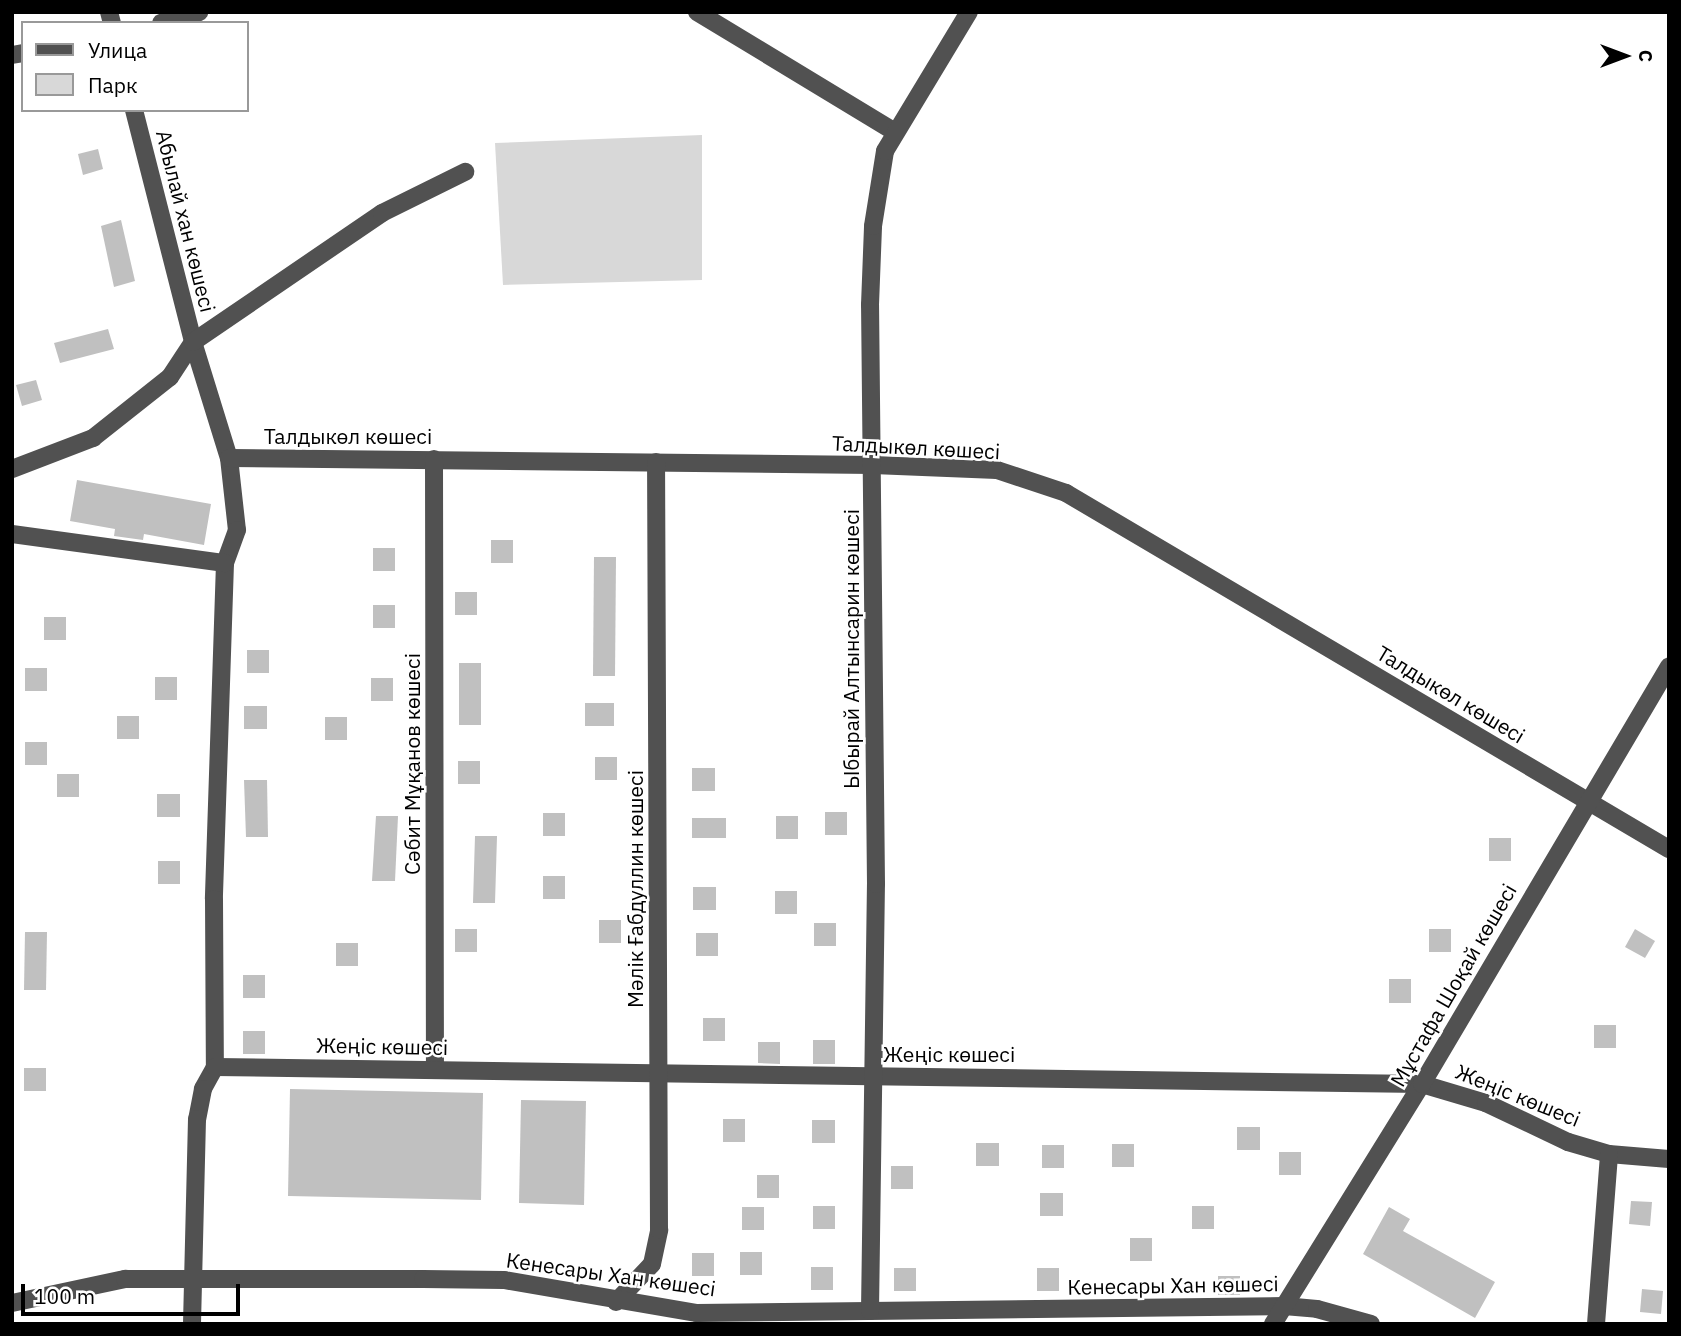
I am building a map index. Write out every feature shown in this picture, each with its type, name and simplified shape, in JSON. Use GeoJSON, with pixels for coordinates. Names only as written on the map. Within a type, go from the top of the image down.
{"type":"FeatureCollection","features":[{"type":"Feature","properties":{"kind":"street"},"geometry":{"type":"LineString","coordinates":[[169,21],[199,12]]}},
{"type":"Feature","properties":{"kind":"street"},"geometry":{"type":"LineString","coordinates":[[697,12],[895,132]]}},
{"type":"Feature","properties":{"kind":"street","name":"Ыбырай Алтынсарин көшесі"},"geometry":{"type":"LineString","coordinates":[[870,1311],[876,884],[873,226],[885,151],[969,12]]}},
{"type":"Feature","properties":{"kind":"street","name":"Абылай хан көшесі"},"geometry":{"type":"LineString","coordinates":[[135,112],[193,342],[229,458],[237,530],[225,563],[214,899],[215,1067]]}},
{"type":"Feature","properties":{"kind":"street"},"geometry":{"type":"LineString","coordinates":[[12,469],[93,438],[170,377],[193,342],[382,214],[465,172]]}},
{"type":"Feature","properties":{"kind":"street","name":"Талдыкөл көшесі"},"geometry":{"type":"LineString","coordinates":[[229,458],[873,465],[997,470],[1066,493],[1669,849]]}},
{"type":"Feature","properties":{"kind":"street","name":"Сәбит Мұқанов көшесі"},"geometry":{"type":"LineString","coordinates":[[434,459],[435,1070]]}},
{"type":"Feature","properties":{"kind":"street","name":"Мәлік Ғабдуллин көшесі"},"geometry":{"type":"LineString","coordinates":[[616,1302],[652,1264],[659,1230],[656,462]]}},
{"type":"Feature","properties":{"kind":"street"},"geometry":{"type":"LineString","coordinates":[[12,534],[225,563]]}},
{"type":"Feature","properties":{"kind":"street","name":"Мұстафа Шоқай көшесі"},"geometry":{"type":"LineString","coordinates":[[1273,1324],[1422,1084],[1586,800],[1669,667]]}},
{"type":"Feature","properties":{"kind":"street"},"geometry":{"type":"LineString","coordinates":[[192,1324],[197,1119],[203,1089],[215,1067]]}},
{"type":"Feature","properties":{"kind":"street","name":"Жеңіс көшесі"},"geometry":{"type":"LineString","coordinates":[[215,1067],[1422,1084],[1486,1103],[1568,1142],[1609,1154],[1669,1159]]}},
{"type":"Feature","properties":{"kind":"street"},"geometry":{"type":"LineString","coordinates":[[1596,1324],[1609,1154]]}},
{"type":"Feature","properties":{"kind":"street","name":"Кенесары Хан көшесі"},"geometry":{"type":"LineString","coordinates":[[12,1303],[125,1279],[192,1276],[505,1280],[616,1302],[697,1313],[1284,1306],[1317,1309],[1371,1324]]}},
{"type":"Feature","properties":{"kind":"green space"},"geometry":{"type":"Polygon","coordinates":[[[702,135],[702,280],[503,285],[495,143],[702,135]]]}},
{"type":"Feature","properties":{"kind":"building"},"geometry":{"type":"Polygon","coordinates":[[[98,149],[103,169],[83,175],[78,154],[98,149]]]}},
{"type":"Feature","properties":{"kind":"building"},"geometry":{"type":"Polygon","coordinates":[[[121,220],[135,281],[114,287],[101,226],[121,220]]]}},
{"type":"Feature","properties":{"kind":"building"},"geometry":{"type":"Polygon","coordinates":[[[108,329],[114,349],[60,363],[54,343],[108,329]]]}},
{"type":"Feature","properties":{"kind":"building"},"geometry":{"type":"Polygon","coordinates":[[[36,380],[42,400],[22,406],[16,385],[36,380]]]}},
{"type":"Feature","properties":{"kind":"building"},"geometry":{"type":"Polygon","coordinates":[[[77,480],[211,504],[204,545],[144,534],[143,540],[114,536],[115,529],[70,521],[77,480]]]}},
{"type":"Feature","properties":{"kind":"building"},"geometry":{"type":"Polygon","coordinates":[[[491,540],[513,540],[513,563],[491,563],[491,540]]]}},
{"type":"Feature","properties":{"kind":"building"},"geometry":{"type":"Polygon","coordinates":[[[373,548],[395,548],[395,571],[373,571],[373,548]]]}},
{"type":"Feature","properties":{"kind":"building"},"geometry":{"type":"Polygon","coordinates":[[[594,557],[616,557],[615,676],[593,676],[594,557]]]}},
{"type":"Feature","properties":{"kind":"building"},"geometry":{"type":"Polygon","coordinates":[[[455,592],[477,592],[477,615],[455,615],[455,592]]]}},
{"type":"Feature","properties":{"kind":"building"},"geometry":{"type":"Polygon","coordinates":[[[373,605],[395,605],[395,628],[373,628],[373,605]]]}},
{"type":"Feature","properties":{"kind":"building"},"geometry":{"type":"Polygon","coordinates":[[[44,617],[66,617],[66,640],[44,640],[44,617]]]}},
{"type":"Feature","properties":{"kind":"building"},"geometry":{"type":"Polygon","coordinates":[[[247,650],[269,650],[269,673],[247,673],[247,650]]]}},
{"type":"Feature","properties":{"kind":"building"},"geometry":{"type":"Polygon","coordinates":[[[459,663],[481,663],[481,725],[459,725],[459,663]]]}},
{"type":"Feature","properties":{"kind":"building"},"geometry":{"type":"Polygon","coordinates":[[[25,668],[47,668],[47,691],[25,691],[25,668]]]}},
{"type":"Feature","properties":{"kind":"building"},"geometry":{"type":"Polygon","coordinates":[[[155,677],[177,677],[177,700],[155,700],[155,677]]]}},
{"type":"Feature","properties":{"kind":"building"},"geometry":{"type":"Polygon","coordinates":[[[371,678],[393,678],[393,701],[371,701],[371,678]]]}},
{"type":"Feature","properties":{"kind":"building"},"geometry":{"type":"Polygon","coordinates":[[[585,703],[614,703],[614,726],[585,726],[585,703]]]}},
{"type":"Feature","properties":{"kind":"building"},"geometry":{"type":"Polygon","coordinates":[[[244,706],[267,706],[267,729],[244,729],[244,706]]]}},
{"type":"Feature","properties":{"kind":"building"},"geometry":{"type":"Polygon","coordinates":[[[117,716],[139,716],[139,739],[117,739],[117,716]]]}},
{"type":"Feature","properties":{"kind":"building"},"geometry":{"type":"Polygon","coordinates":[[[325,717],[347,717],[347,740],[325,740],[325,717]]]}},
{"type":"Feature","properties":{"kind":"building"},"geometry":{"type":"Polygon","coordinates":[[[25,742],[47,742],[47,765],[25,765],[25,742]]]}},
{"type":"Feature","properties":{"kind":"building"},"geometry":{"type":"Polygon","coordinates":[[[595,757],[617,757],[617,780],[595,780],[595,757]]]}},
{"type":"Feature","properties":{"kind":"building"},"geometry":{"type":"Polygon","coordinates":[[[458,761],[480,761],[480,784],[458,784],[458,761]]]}},
{"type":"Feature","properties":{"kind":"building"},"geometry":{"type":"Polygon","coordinates":[[[692,768],[715,768],[715,791],[692,791],[692,768]]]}},
{"type":"Feature","properties":{"kind":"building"},"geometry":{"type":"Polygon","coordinates":[[[57,774],[79,774],[79,797],[57,797],[57,774]]]}},
{"type":"Feature","properties":{"kind":"building"},"geometry":{"type":"Polygon","coordinates":[[[244,780],[267,780],[268,837],[246,837],[244,780]]]}},
{"type":"Feature","properties":{"kind":"building"},"geometry":{"type":"Polygon","coordinates":[[[157,794],[180,794],[180,817],[157,817],[157,794]]]}},
{"type":"Feature","properties":{"kind":"building"},"geometry":{"type":"Polygon","coordinates":[[[825,812],[847,812],[847,835],[825,835],[825,812]]]}},
{"type":"Feature","properties":{"kind":"building"},"geometry":{"type":"Polygon","coordinates":[[[543,813],[565,813],[565,836],[543,836],[543,813]]]}},
{"type":"Feature","properties":{"kind":"building"},"geometry":{"type":"Polygon","coordinates":[[[376,816],[398,816],[395,881],[372,881],[376,816]]]}},
{"type":"Feature","properties":{"kind":"building"},"geometry":{"type":"Polygon","coordinates":[[[776,816],[798,816],[798,839],[776,839],[776,816]]]}},
{"type":"Feature","properties":{"kind":"building"},"geometry":{"type":"Polygon","coordinates":[[[692,818],[726,818],[726,838],[692,838],[692,818]]]}},
{"type":"Feature","properties":{"kind":"building"},"geometry":{"type":"Polygon","coordinates":[[[475,836],[497,836],[495,903],[473,903],[475,836]]]}},
{"type":"Feature","properties":{"kind":"building"},"geometry":{"type":"Polygon","coordinates":[[[1489,838],[1511,838],[1511,861],[1489,861],[1489,838]]]}},
{"type":"Feature","properties":{"kind":"building"},"geometry":{"type":"Polygon","coordinates":[[[158,861],[180,861],[180,884],[158,884],[158,861]]]}},
{"type":"Feature","properties":{"kind":"building"},"geometry":{"type":"Polygon","coordinates":[[[543,876],[565,876],[565,899],[543,899],[543,876]]]}},
{"type":"Feature","properties":{"kind":"building"},"geometry":{"type":"Polygon","coordinates":[[[693,887],[716,887],[716,910],[693,910],[693,887]]]}},
{"type":"Feature","properties":{"kind":"building"},"geometry":{"type":"Polygon","coordinates":[[[775,891],[797,891],[797,914],[775,914],[775,891]]]}},
{"type":"Feature","properties":{"kind":"building"},"geometry":{"type":"Polygon","coordinates":[[[599,920],[621,920],[621,943],[599,943],[599,920]]]}},
{"type":"Feature","properties":{"kind":"building"},"geometry":{"type":"Polygon","coordinates":[[[814,923],[836,923],[836,946],[814,946],[814,923]]]}},
{"type":"Feature","properties":{"kind":"building"},"geometry":{"type":"Polygon","coordinates":[[[455,929],[477,929],[477,952],[455,952],[455,929]]]}},
{"type":"Feature","properties":{"kind":"building"},"geometry":{"type":"Polygon","coordinates":[[[1429,929],[1451,929],[1451,952],[1429,952],[1429,929]]]}},
{"type":"Feature","properties":{"kind":"building"},"geometry":{"type":"Polygon","coordinates":[[[1635,929],[1655,941],[1645,958],[1625,947],[1635,929]]]}},
{"type":"Feature","properties":{"kind":"building"},"geometry":{"type":"Polygon","coordinates":[[[25,932],[47,932],[46,990],[24,990],[25,932]]]}},
{"type":"Feature","properties":{"kind":"building"},"geometry":{"type":"Polygon","coordinates":[[[696,933],[718,933],[718,956],[696,956],[696,933]]]}},
{"type":"Feature","properties":{"kind":"building"},"geometry":{"type":"Polygon","coordinates":[[[336,943],[358,943],[358,966],[336,966],[336,943]]]}},
{"type":"Feature","properties":{"kind":"building"},"geometry":{"type":"Polygon","coordinates":[[[243,975],[265,975],[265,998],[243,998],[243,975]]]}},
{"type":"Feature","properties":{"kind":"building"},"geometry":{"type":"Polygon","coordinates":[[[1389,979],[1411,979],[1411,1003],[1389,1003],[1389,979]]]}},
{"type":"Feature","properties":{"kind":"building"},"geometry":{"type":"Polygon","coordinates":[[[703,1018],[725,1018],[725,1041],[703,1041],[703,1018]]]}},
{"type":"Feature","properties":{"kind":"building"},"geometry":{"type":"Polygon","coordinates":[[[1594,1025],[1616,1025],[1616,1048],[1594,1048],[1594,1025]]]}},
{"type":"Feature","properties":{"kind":"building"},"geometry":{"type":"Polygon","coordinates":[[[243,1031],[265,1031],[265,1054],[243,1054],[243,1031]]]}},
{"type":"Feature","properties":{"kind":"building"},"geometry":{"type":"Polygon","coordinates":[[[813,1040],[835,1040],[835,1064],[813,1064],[813,1040]]]}},
{"type":"Feature","properties":{"kind":"building"},"geometry":{"type":"Polygon","coordinates":[[[758,1042],[780,1042],[780,1064],[758,1063],[758,1042]]]}},
{"type":"Feature","properties":{"kind":"building"},"geometry":{"type":"Polygon","coordinates":[[[24,1068],[46,1068],[46,1091],[24,1091],[24,1068]]]}},
{"type":"Feature","properties":{"kind":"building"},"geometry":{"type":"Polygon","coordinates":[[[290,1089],[483,1093],[481,1200],[288,1196],[290,1089]]]}},
{"type":"Feature","properties":{"kind":"building"},"geometry":{"type":"Polygon","coordinates":[[[521,1100],[586,1101],[584,1205],[519,1203],[521,1100]]]}},
{"type":"Feature","properties":{"kind":"building"},"geometry":{"type":"Polygon","coordinates":[[[723,1119],[745,1119],[745,1142],[723,1142],[723,1119]]]}},
{"type":"Feature","properties":{"kind":"building"},"geometry":{"type":"Polygon","coordinates":[[[812,1120],[835,1120],[835,1143],[812,1143],[812,1120]]]}},
{"type":"Feature","properties":{"kind":"building"},"geometry":{"type":"Polygon","coordinates":[[[1237,1127],[1260,1127],[1260,1150],[1237,1150],[1237,1127]]]}},
{"type":"Feature","properties":{"kind":"building"},"geometry":{"type":"Polygon","coordinates":[[[976,1143],[999,1143],[999,1166],[976,1166],[976,1143]]]}},
{"type":"Feature","properties":{"kind":"building"},"geometry":{"type":"Polygon","coordinates":[[[1112,1144],[1134,1144],[1134,1167],[1112,1167],[1112,1144]]]}},
{"type":"Feature","properties":{"kind":"building"},"geometry":{"type":"Polygon","coordinates":[[[1042,1145],[1064,1145],[1064,1168],[1042,1168],[1042,1145]]]}},
{"type":"Feature","properties":{"kind":"building"},"geometry":{"type":"Polygon","coordinates":[[[1279,1152],[1301,1152],[1301,1175],[1279,1175],[1279,1152]]]}},
{"type":"Feature","properties":{"kind":"building"},"geometry":{"type":"Polygon","coordinates":[[[891,1166],[913,1166],[913,1189],[891,1189],[891,1166]]]}},
{"type":"Feature","properties":{"kind":"building"},"geometry":{"type":"Polygon","coordinates":[[[757,1175],[779,1175],[779,1198],[757,1198],[757,1175]]]}},
{"type":"Feature","properties":{"kind":"building"},"geometry":{"type":"Polygon","coordinates":[[[1040,1193],[1063,1193],[1063,1216],[1040,1216],[1040,1193]]]}},
{"type":"Feature","properties":{"kind":"building"},"geometry":{"type":"Polygon","coordinates":[[[1631,1201],[1652,1202],[1650,1226],[1629,1224],[1631,1201]]]}},
{"type":"Feature","properties":{"kind":"building"},"geometry":{"type":"Polygon","coordinates":[[[813,1206],[835,1206],[835,1229],[813,1229],[813,1206]]]}},
{"type":"Feature","properties":{"kind":"building"},"geometry":{"type":"Polygon","coordinates":[[[1192,1206],[1214,1206],[1214,1229],[1192,1229],[1192,1206]]]}},
{"type":"Feature","properties":{"kind":"building"},"geometry":{"type":"Polygon","coordinates":[[[742,1207],[764,1207],[764,1230],[742,1230],[742,1207]]]}},
{"type":"Feature","properties":{"kind":"building"},"geometry":{"type":"Polygon","coordinates":[[[1389,1207],[1410,1219],[1403,1231],[1495,1282],[1475,1318],[1363,1254],[1389,1207]]]}},
{"type":"Feature","properties":{"kind":"building"},"geometry":{"type":"Polygon","coordinates":[[[1130,1238],[1152,1238],[1152,1261],[1130,1261],[1130,1238]]]}},
{"type":"Feature","properties":{"kind":"building"},"geometry":{"type":"Polygon","coordinates":[[[740,1252],[762,1252],[762,1275],[740,1275],[740,1252]]]}},
{"type":"Feature","properties":{"kind":"building"},"geometry":{"type":"Polygon","coordinates":[[[692,1253],[714,1253],[714,1276],[692,1276],[692,1253]]]}},
{"type":"Feature","properties":{"kind":"building"},"geometry":{"type":"Polygon","coordinates":[[[811,1267],[833,1267],[833,1290],[811,1290],[811,1267]]]}},
{"type":"Feature","properties":{"kind":"building"},"geometry":{"type":"Polygon","coordinates":[[[894,1268],[916,1268],[916,1291],[894,1291],[894,1268]]]}},
{"type":"Feature","properties":{"kind":"building"},"geometry":{"type":"Polygon","coordinates":[[[1037,1268],[1059,1268],[1059,1291],[1037,1291],[1037,1268]]]}},
{"type":"Feature","properties":{"kind":"building"},"geometry":{"type":"Polygon","coordinates":[[[1218,1276],[1240,1276],[1240,1295],[1218,1295],[1218,1276]]]}},
{"type":"Feature","properties":{"kind":"building"},"geometry":{"type":"Polygon","coordinates":[[[1642,1289],[1663,1291],[1661,1314],[1640,1312],[1642,1289]]]}}]}
